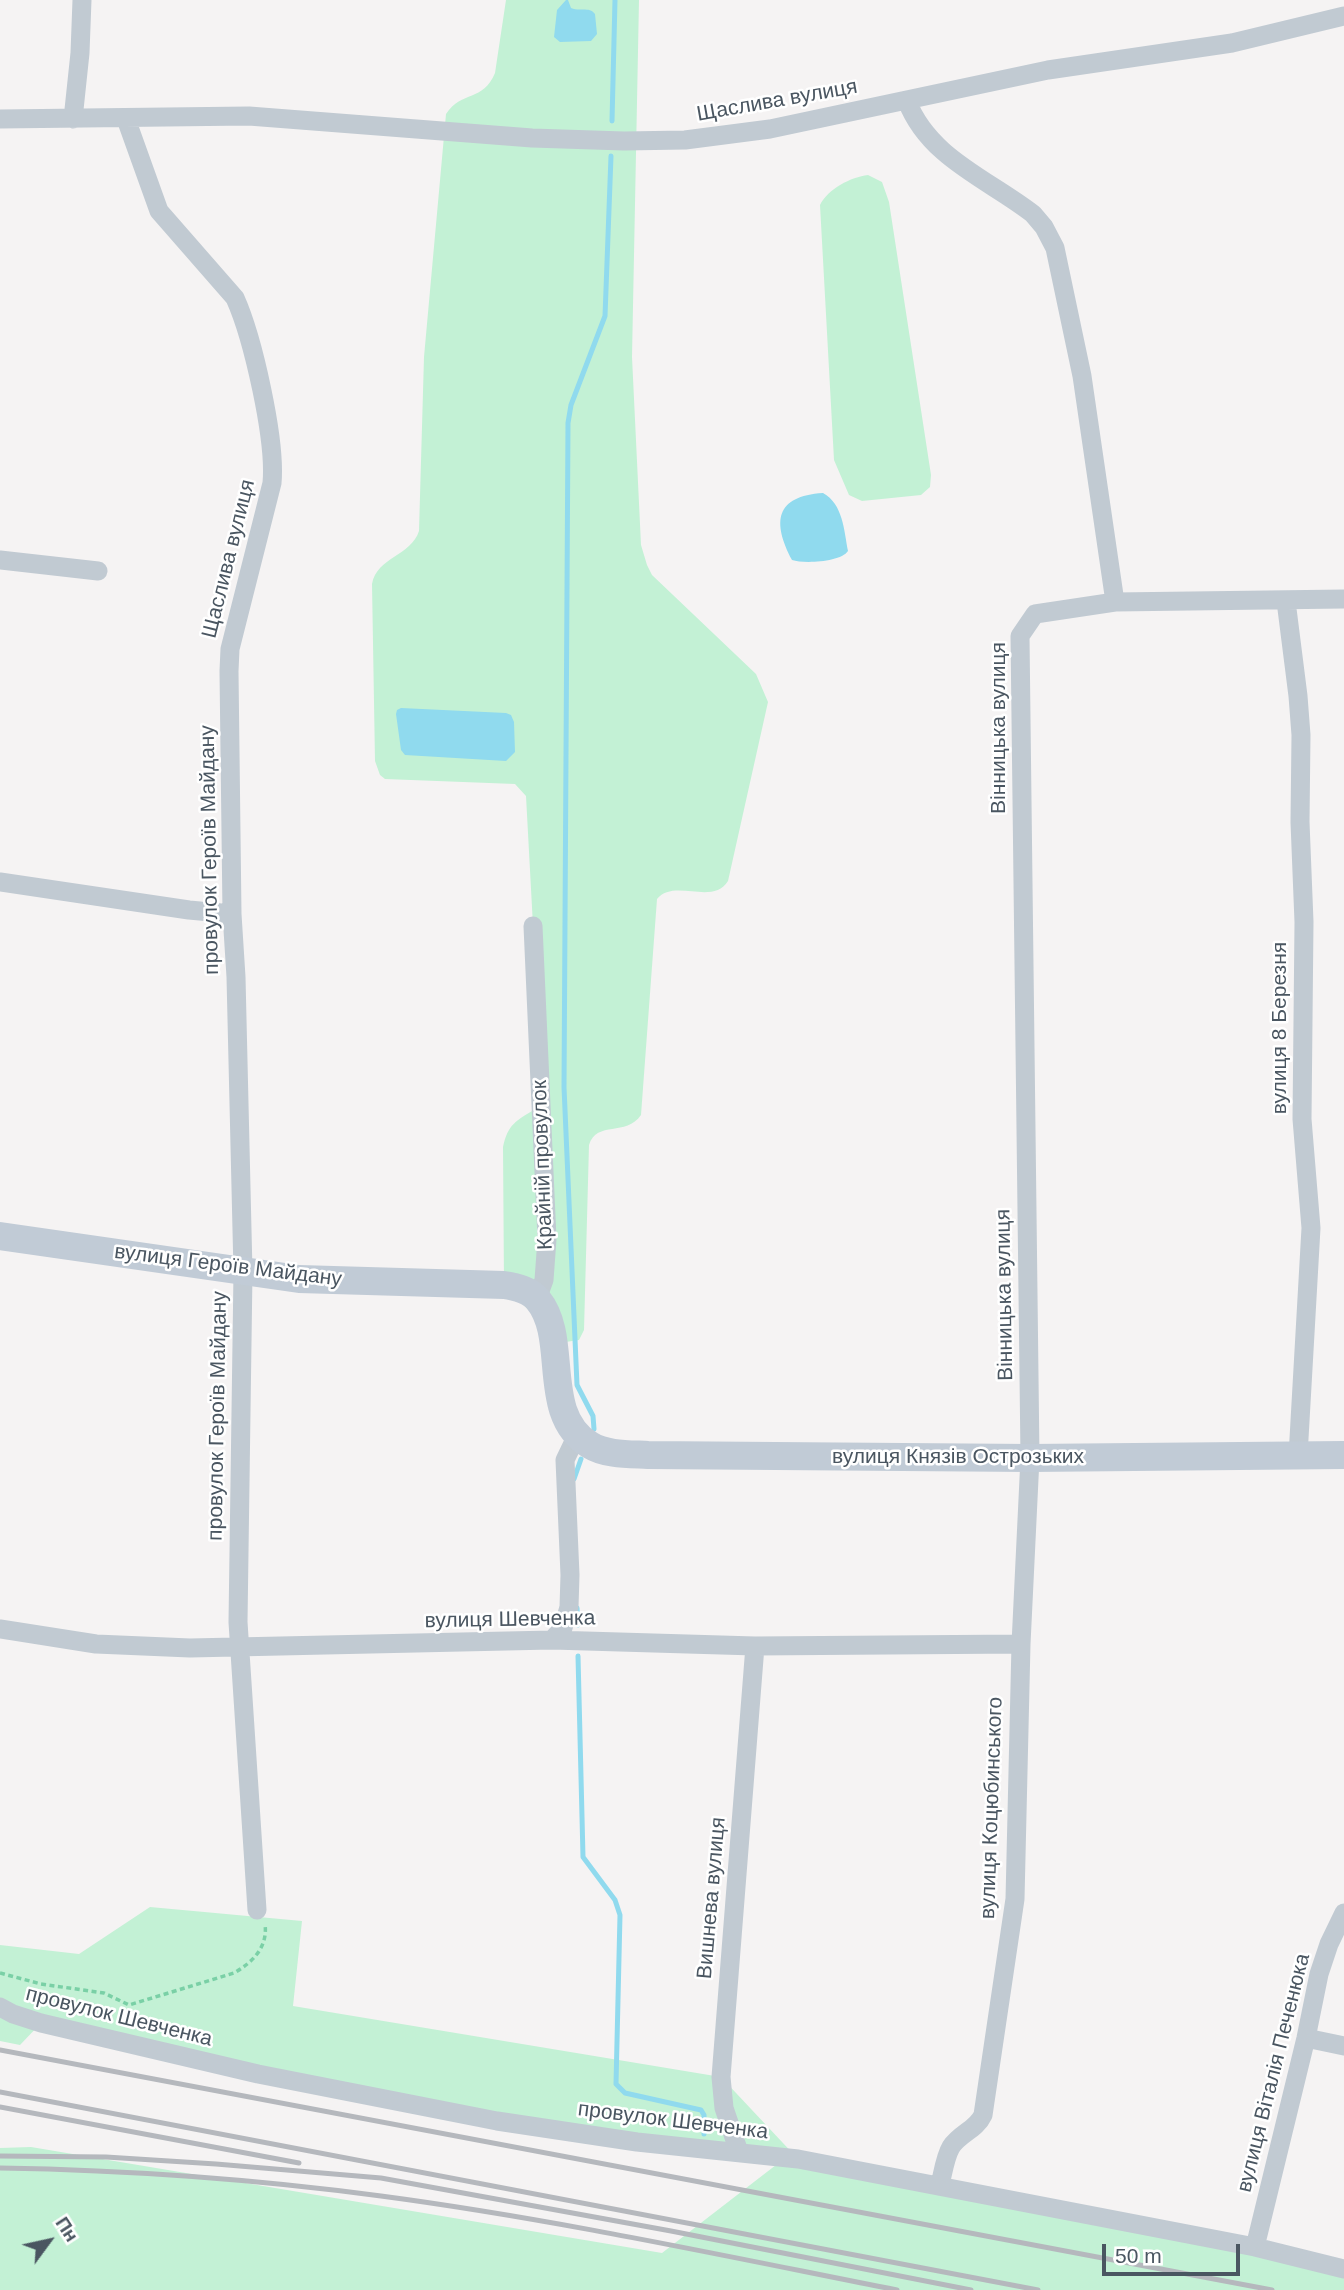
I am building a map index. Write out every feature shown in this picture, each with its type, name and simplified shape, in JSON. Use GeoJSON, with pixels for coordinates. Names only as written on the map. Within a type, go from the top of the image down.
{"type":"FeatureCollection","features":[{"type":"Feature","properties":{"kind":"street"},"geometry":{"type":"LineString","coordinates":[[73,119],[82,0]]}},
{"type":"Feature","properties":{"kind":"street","name":"Щаслива вулиця"},"geometry":{"type":"LineString","coordinates":[[0,119],[250,116],[532,138],[673,140],[770,129],[1048,70],[1232,43],[1344,16]]}},
{"type":"Feature","properties":{"kind":"street"},"geometry":{"type":"LineString","coordinates":[[907,101],[921,130],[942,151],[1033,214],[1044,227],[1055,248],[1082,376],[1115,603]]}},
{"type":"Feature","properties":{"kind":"street","name":"Щаслива вулиця"},"geometry":{"type":"LineString","coordinates":[[126,119],[159,211],[235,298],[242,313],[272,447],[272,483],[230,649],[229,671]]}},
{"type":"Feature","properties":{"kind":"street"},"geometry":{"type":"LineString","coordinates":[[0,561],[98,570]]}},
{"type":"Feature","properties":{"kind":"street","name":"Вінницька вулиця"},"geometry":{"type":"LineString","coordinates":[[1030,1458],[1020,636],[1035,614],[1115,603],[1344,599]]}},
{"type":"Feature","properties":{"kind":"street","name":"вулиця 8 Березня"},"geometry":{"type":"LineString","coordinates":[[1286,601],[1301,735],[1300,822],[1304,922],[1302,1119],[1311,1228],[1298,1456]]}},
{"type":"Feature","properties":{"kind":"street","name":"провулок Героїв Майдану"},"geometry":{"type":"LineString","coordinates":[[229,671],[232,914],[243,1272],[238,1622],[242,1648],[257,1910]]}},
{"type":"Feature","properties":{"kind":"street"},"geometry":{"type":"LineString","coordinates":[[0,882],[232,914]]}},
{"type":"Feature","properties":{"kind":"street","name":"Крайній провулок"},"geometry":{"type":"LineString","coordinates":[[533,926],[547,1239],[544,1280],[537,1299]]}},
{"type":"Feature","properties":{"kind":"street","name":"вулиця Героїв Майдану"},"geometry":{"type":"LineString","coordinates":[[0,1236],[299,1279],[504,1285],[522,1288],[537,1299]]}},
{"type":"Feature","properties":{"kind":"street"},"geometry":{"type":"LineString","coordinates":[[537,1299],[546,1313],[551,1333],[563,1411],[577,1435],[565,1460],[569,1607],[563,1628],[552,1640]]}},
{"type":"Feature","properties":{"kind":"street","name":"вулиця Князів Острозьких"},"geometry":{"type":"LineString","coordinates":[[577,1435],[599,1449],[634,1455],[1030,1458],[1344,1455]]}},
{"type":"Feature","properties":{"kind":"street","name":"вулиця Коцюбинського"},"geometry":{"type":"LineString","coordinates":[[940,2185],[951,2148],[961,2135],[978,2125],[983,2115],[1015,1899],[1021,1644],[1030,1458]]}},
{"type":"Feature","properties":{"kind":"street","name":"вулиця Шевченка"},"geometry":{"type":"LineString","coordinates":[[0,1629],[96,1644],[242,1648],[552,1640],[755,1646],[1021,1644]]}},
{"type":"Feature","properties":{"kind":"street","name":"Вишнева вулиця"},"geometry":{"type":"LineString","coordinates":[[739,2152],[724,2108],[721,2077],[755,1646]]}},
{"type":"Feature","properties":{"kind":"street","name":"вулиця Віталія Печенюка"},"geometry":{"type":"LineString","coordinates":[[1255,2248],[1319,1974],[1329,1944],[1344,1913]]}},
{"type":"Feature","properties":{"kind":"street","name":"провулок Шевченка"},"geometry":{"type":"LineString","coordinates":[[0,2007],[13,2014],[41,2022],[298,2082],[497,2121],[637,2142],[797,2159],[1255,2248],[1344,2269]]}},
{"type":"Feature","properties":{"kind":"street"},"geometry":{"type":"LineString","coordinates":[[1306,2038],[1344,2046]]}},
{"type":"Feature","properties":{"kind":"path"},"geometry":{"type":"LineString","coordinates":[[0,1973],[41,1984],[104,1993],[129,2005],[223,1977],[248,1964],[266,1938],[265,1926],[257,1910]]}},
{"type":"Feature","properties":{"kind":"green space"},"geometry":{"type":"Polygon","coordinates":[[[506,0],[639,0],[632,357],[641,545],[652,575],[756,674],[768,702],[728,881],[713,891],[673,891],[664,893],[657,899],[641,1115],[628,1125],[598,1133],[589,1145],[584,1330],[579,1340],[552,1344],[551,1333],[504,1285],[503,1147],[507,1133],[514,1124],[535,1109],[533,926],[526,796],[515,784],[385,779],[380,775],[375,761],[372,584],[380,568],[409,546],[419,531],[424,357],[446,114],[459,102],[485,88],[495,73],[506,0]]]}},
{"type":"Feature","properties":{"kind":"green space"},"geometry":{"type":"Polygon","coordinates":[[[868,175],[882,182],[889,202],[931,475],[930,487],[921,495],[862,501],[849,495],[834,460],[820,205],[828,194],[841,185],[868,175]]]}},
{"type":"Feature","properties":{"kind":"green space"},"geometry":{"type":"Polygon","coordinates":[[[150,1907],[302,1921],[293,2006],[721,2077],[798,2159],[1344,2269],[1344,2290],[0,2290],[0,2148],[31,2147],[662,2253],[785,2158],[637,2142],[41,2023],[20,2045],[0,2041],[0,1945],[79,1954],[150,1907]]]}},
{"type":"Feature","properties":{"kind":"water"},"geometry":{"type":"Polygon","coordinates":[[[566,0],[571,8],[590,10],[595,14],[597,34],[591,41],[560,42],[554,37],[557,10],[566,0]]]}},
{"type":"Feature","properties":{"kind":"water"},"geometry":{"type":"Polygon","coordinates":[[[823,493],[839,511],[848,551],[838,558],[822,561],[792,560],[782,534],[782,513],[795,499],[823,493]]]}},
{"type":"Feature","properties":{"kind":"water"},"geometry":{"type":"Polygon","coordinates":[[[401,708],[506,713],[511,715],[514,722],[515,752],[506,761],[405,755],[401,750],[396,714],[401,708]]]}},
{"type":"Feature","properties":{"kind":"waterway"},"geometry":{"type":"LineString","coordinates":[[612,121],[615,0]]}},
{"type":"Feature","properties":{"kind":"waterway"},"geometry":{"type":"LineString","coordinates":[[594,1429],[593,1416],[577,1385],[564,1087],[568,423],[571,405],[605,316],[611,156]]}},
{"type":"Feature","properties":{"kind":"waterway"},"geometry":{"type":"LineString","coordinates":[[574,1479],[581,1459]]}},
{"type":"Feature","properties":{"kind":"waterway"},"geometry":{"type":"LineString","coordinates":[[577,1608],[578,1625]]}},
{"type":"Feature","properties":{"kind":"waterway"},"geometry":{"type":"LineString","coordinates":[[578,1656],[583,1857],[615,1900],[620,1915],[616,2084],[625,2093],[701,2110],[704,2115],[704,2134]]}},
{"type":"Feature","properties":{"kind":"railway"},"geometry":{"type":"LineString","coordinates":[[0,2050],[1272,2290]]}},
{"type":"Feature","properties":{"kind":"railway"},"geometry":{"type":"LineString","coordinates":[[0,2092],[1038,2290]]}},
{"type":"Feature","properties":{"kind":"railway"},"geometry":{"type":"LineString","coordinates":[[0,2107],[299,2163]]}},
{"type":"Feature","properties":{"kind":"railway"},"geometry":{"type":"LineString","coordinates":[[0,2156],[106,2157],[381,2178],[971,2290]]}},
{"type":"Feature","properties":{"kind":"railway"},"geometry":{"type":"LineString","coordinates":[[0,2168],[190,2176],[381,2196],[575,2227],[897,2290]]}}]}
